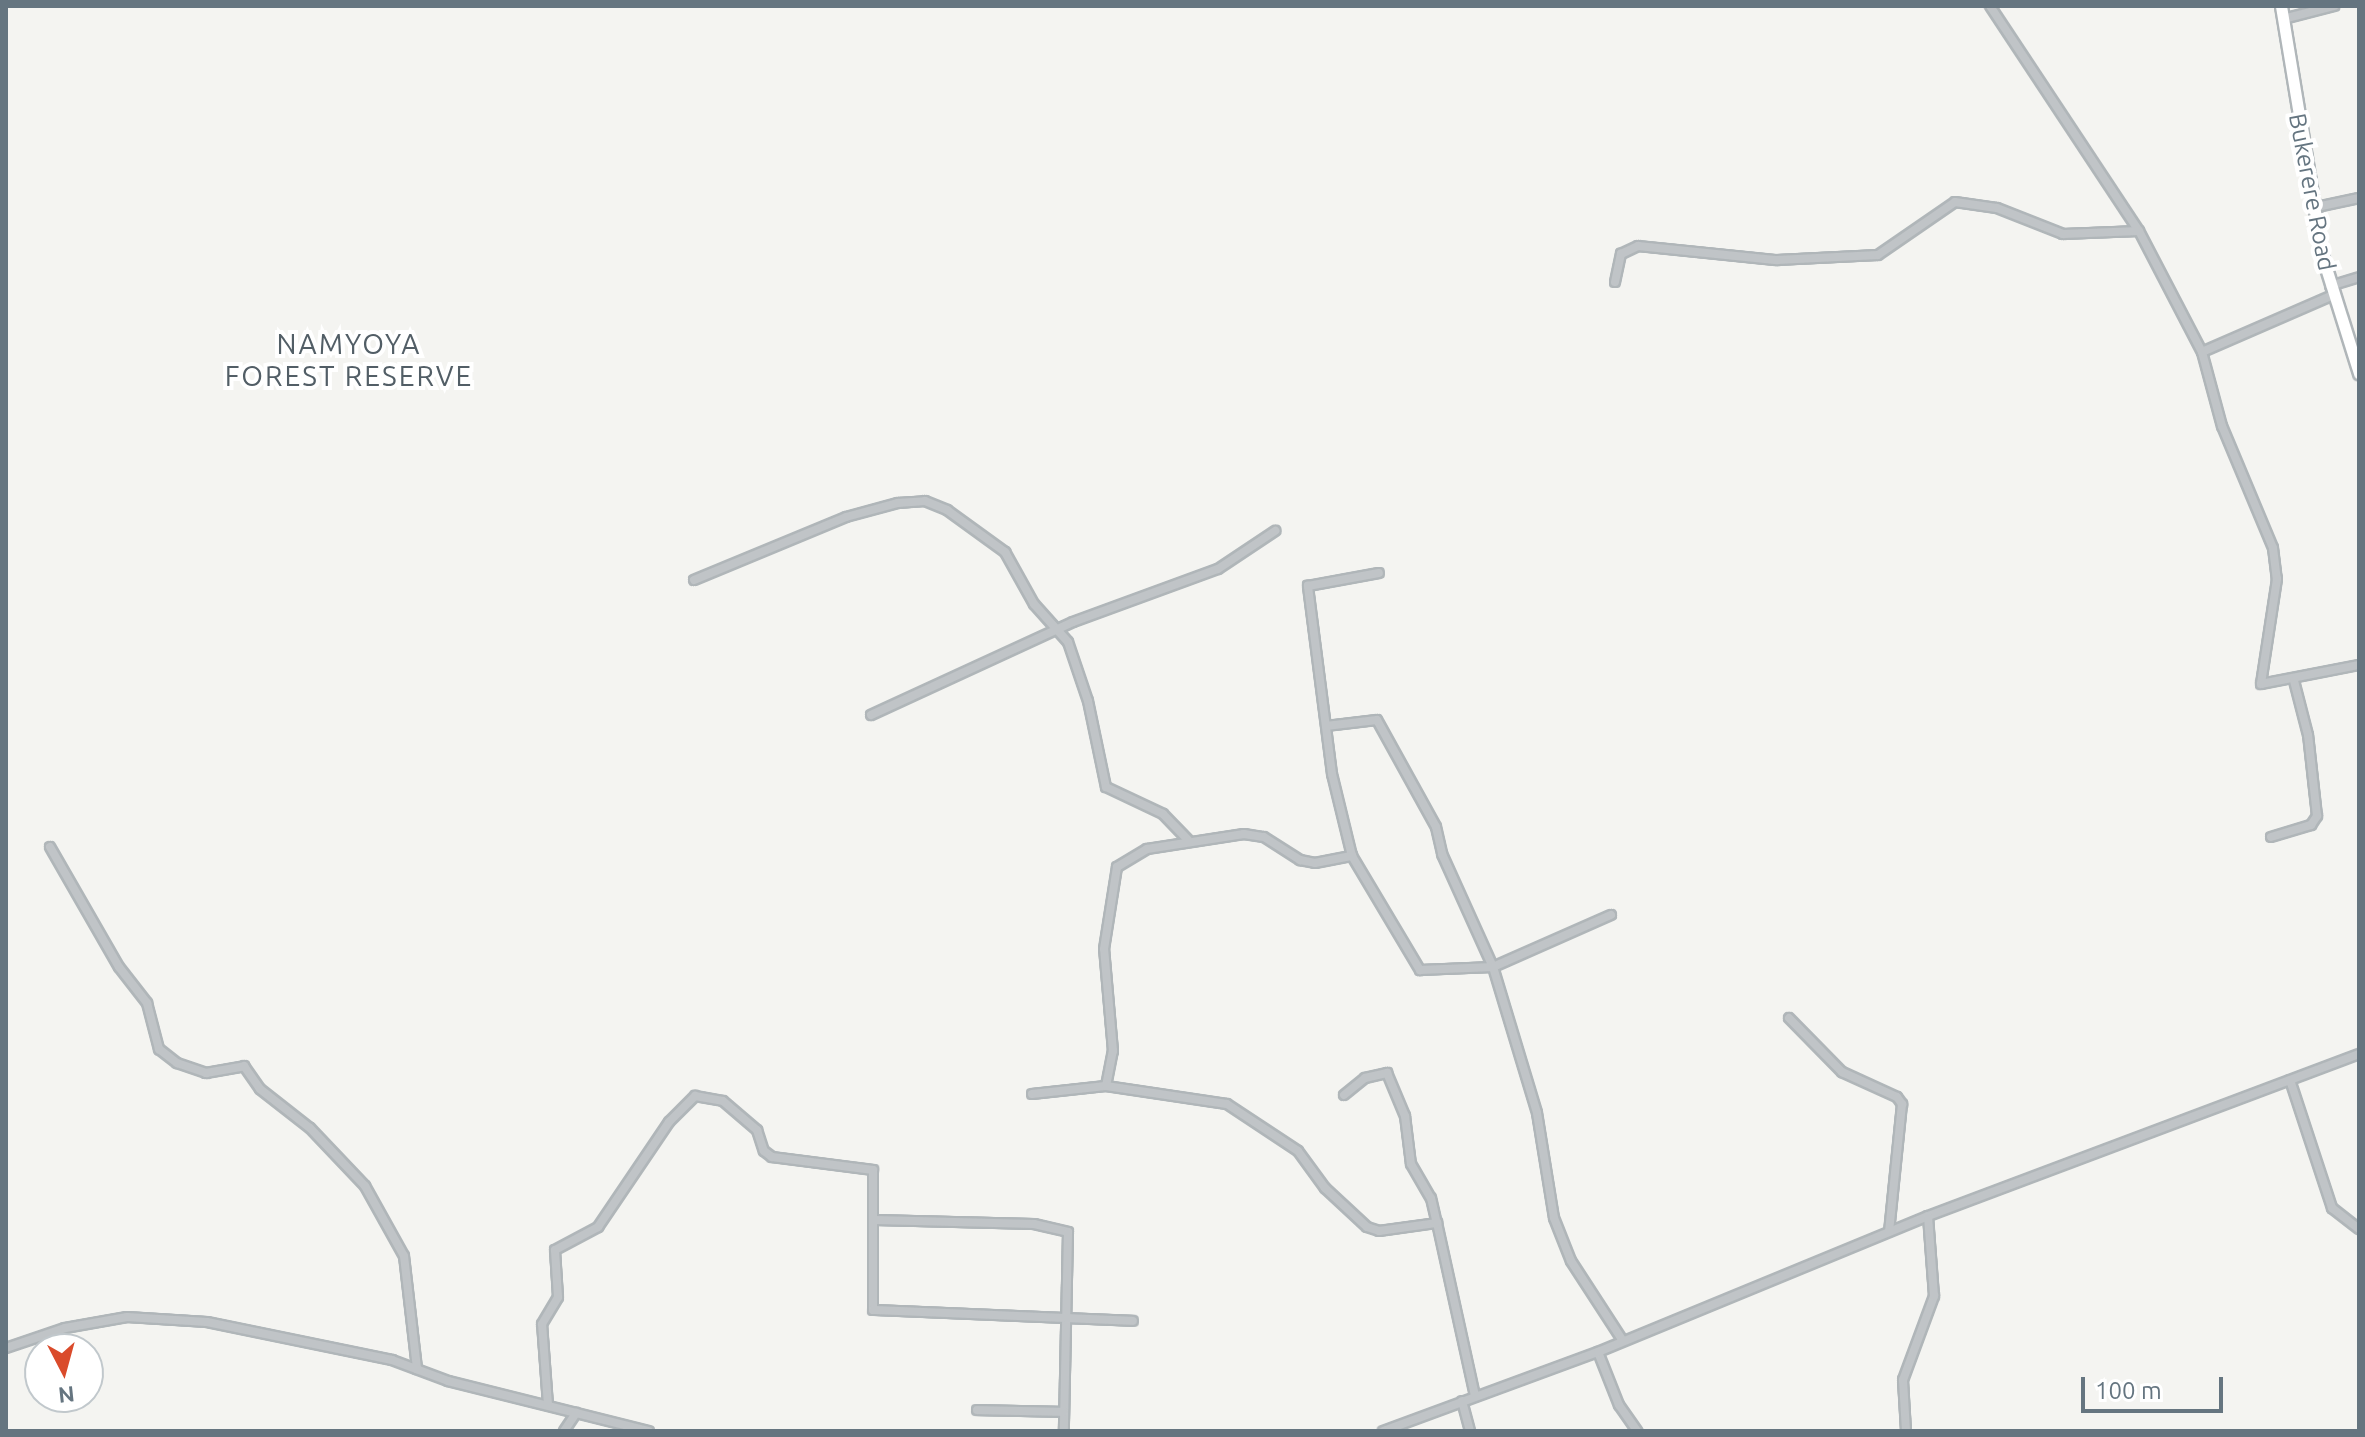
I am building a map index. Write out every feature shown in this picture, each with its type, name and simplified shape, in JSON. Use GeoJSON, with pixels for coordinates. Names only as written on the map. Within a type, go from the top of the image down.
{"type":"FeatureCollection","features":[{"type":"Feature","properties":{"kind":"street"},"geometry":{"type":"LineString","coordinates":[[1990,6],[2139,231],[2202,352],[2222,426],[2273,548],[2277,579],[2259,680],[2267,685],[2294,681],[2359,665]]}},
{"type":"Feature","properties":{"kind":"street","name":"Bukerere Road"},"geometry":{"type":"LineString","coordinates":[[2281,6],[2312,208],[2332,291],[2359,373]]}},
{"type":"Feature","properties":{"kind":"street"},"geometry":{"type":"LineString","coordinates":[[2283,19],[2334,6]]}},
{"type":"Feature","properties":{"kind":"street"},"geometry":{"type":"LineString","coordinates":[[2312,208],[2359,198]]}},
{"type":"Feature","properties":{"kind":"street"},"geometry":{"type":"LineString","coordinates":[[1615,282],[1621,254],[1638,246],[1777,260],[1878,255],[1955,202],[1997,208],[2063,234],[2139,231]]}},
{"type":"Feature","properties":{"kind":"street"},"geometry":{"type":"LineString","coordinates":[[2202,352],[2359,277]]}},
{"type":"Feature","properties":{"kind":"street"},"geometry":{"type":"LineString","coordinates":[[694,580],[794,534],[898,503],[925,501],[947,510],[1005,552],[1034,604],[1059,629],[1088,701],[1106,787],[1163,814],[1188,840]]}},
{"type":"Feature","properties":{"kind":"street"},"geometry":{"type":"LineString","coordinates":[[871,715],[1059,629],[1218,569],[1275,531]]}},
{"type":"Feature","properties":{"kind":"street"},"geometry":{"type":"LineString","coordinates":[[1379,573],[1308,586],[1326,726],[1352,856],[1420,970],[1427,974],[1493,967],[1611,915]]}},
{"type":"Feature","properties":{"kind":"street"},"geometry":{"type":"LineString","coordinates":[[2271,837],[2311,825],[2317,816],[2308,735],[2294,681]]}},
{"type":"Feature","properties":{"kind":"street"},"geometry":{"type":"LineString","coordinates":[[1326,726],[1377,720],[1436,827],[1442,854],[1493,967],[1537,1113],[1554,1218],[1571,1261],[1623,1341]]}},
{"type":"Feature","properties":{"kind":"street"},"geometry":{"type":"LineString","coordinates":[[1106,1086],[1113,1051],[1104,949],[1117,867],[1147,849],[1188,840],[1244,834],[1264,837],[1300,860],[1315,863],[1352,856]]}},
{"type":"Feature","properties":{"kind":"street"},"geometry":{"type":"LineString","coordinates":[[50,847],[119,967],[147,1003],[159,1049],[177,1063],[206,1073],[244,1066],[260,1089],[310,1128],[365,1186],[404,1256],[417,1369]]}},
{"type":"Feature","properties":{"kind":"street"},"geometry":{"type":"LineString","coordinates":[[1789,1018],[1842,1072],[1897,1097],[1902,1104],[1889,1231]]}},
{"type":"Feature","properties":{"kind":"street"},"geometry":{"type":"LineString","coordinates":[[1383,1431],[1598,1352],[1889,1231],[2359,1054]]}},
{"type":"Feature","properties":{"kind":"street"},"geometry":{"type":"LineString","coordinates":[[1344,1095],[1381,1073],[1394,1083],[1411,1164],[1431,1198],[1475,1396]]}},
{"type":"Feature","properties":{"kind":"street"},"geometry":{"type":"LineString","coordinates":[[2290,1080],[2332,1208],[2359,1229]]}},
{"type":"Feature","properties":{"kind":"street"},"geometry":{"type":"LineString","coordinates":[[1032,1094],[1106,1086],[1227,1104],[1298,1151],[1325,1188],[1367,1227],[1379,1231],[1437,1223]]}},
{"type":"Feature","properties":{"kind":"street"},"geometry":{"type":"LineString","coordinates":[[548,1405],[542,1324],[558,1297],[555,1250],[598,1227],[669,1122],[695,1096],[723,1101],[757,1130],[764,1151],[772,1157],[873,1170],[873,1310],[1068,1322],[1133,1321]]}},
{"type":"Feature","properties":{"kind":"street"},"geometry":{"type":"LineString","coordinates":[[1906,1431],[1903,1380],[1934,1296],[1928,1216]]}},
{"type":"Feature","properties":{"kind":"street"},"geometry":{"type":"LineString","coordinates":[[875,1220],[1034,1224],[1068,1232],[1064,1431]]}},
{"type":"Feature","properties":{"kind":"street"},"geometry":{"type":"LineString","coordinates":[[6,1348],[65,1328],[156,1315],[280,1335],[649,1431]]}},
{"type":"Feature","properties":{"kind":"street"},"geometry":{"type":"LineString","coordinates":[[1598,1352],[1619,1405],[1637,1431]]}},
{"type":"Feature","properties":{"kind":"street"},"geometry":{"type":"LineString","coordinates":[[1462,1401],[1470,1431]]}},
{"type":"Feature","properties":{"kind":"street"},"geometry":{"type":"LineString","coordinates":[[977,1410],[1064,1412]]}},
{"type":"Feature","properties":{"kind":"street"},"geometry":{"type":"LineString","coordinates":[[564,1431],[576,1413]]}},
{"type":"Feature","properties":{"kind":"district","name":"NAMYOYA FOREST RESERVE"},"geometry":{"type":"Point","coordinates":[349,360]}}]}
